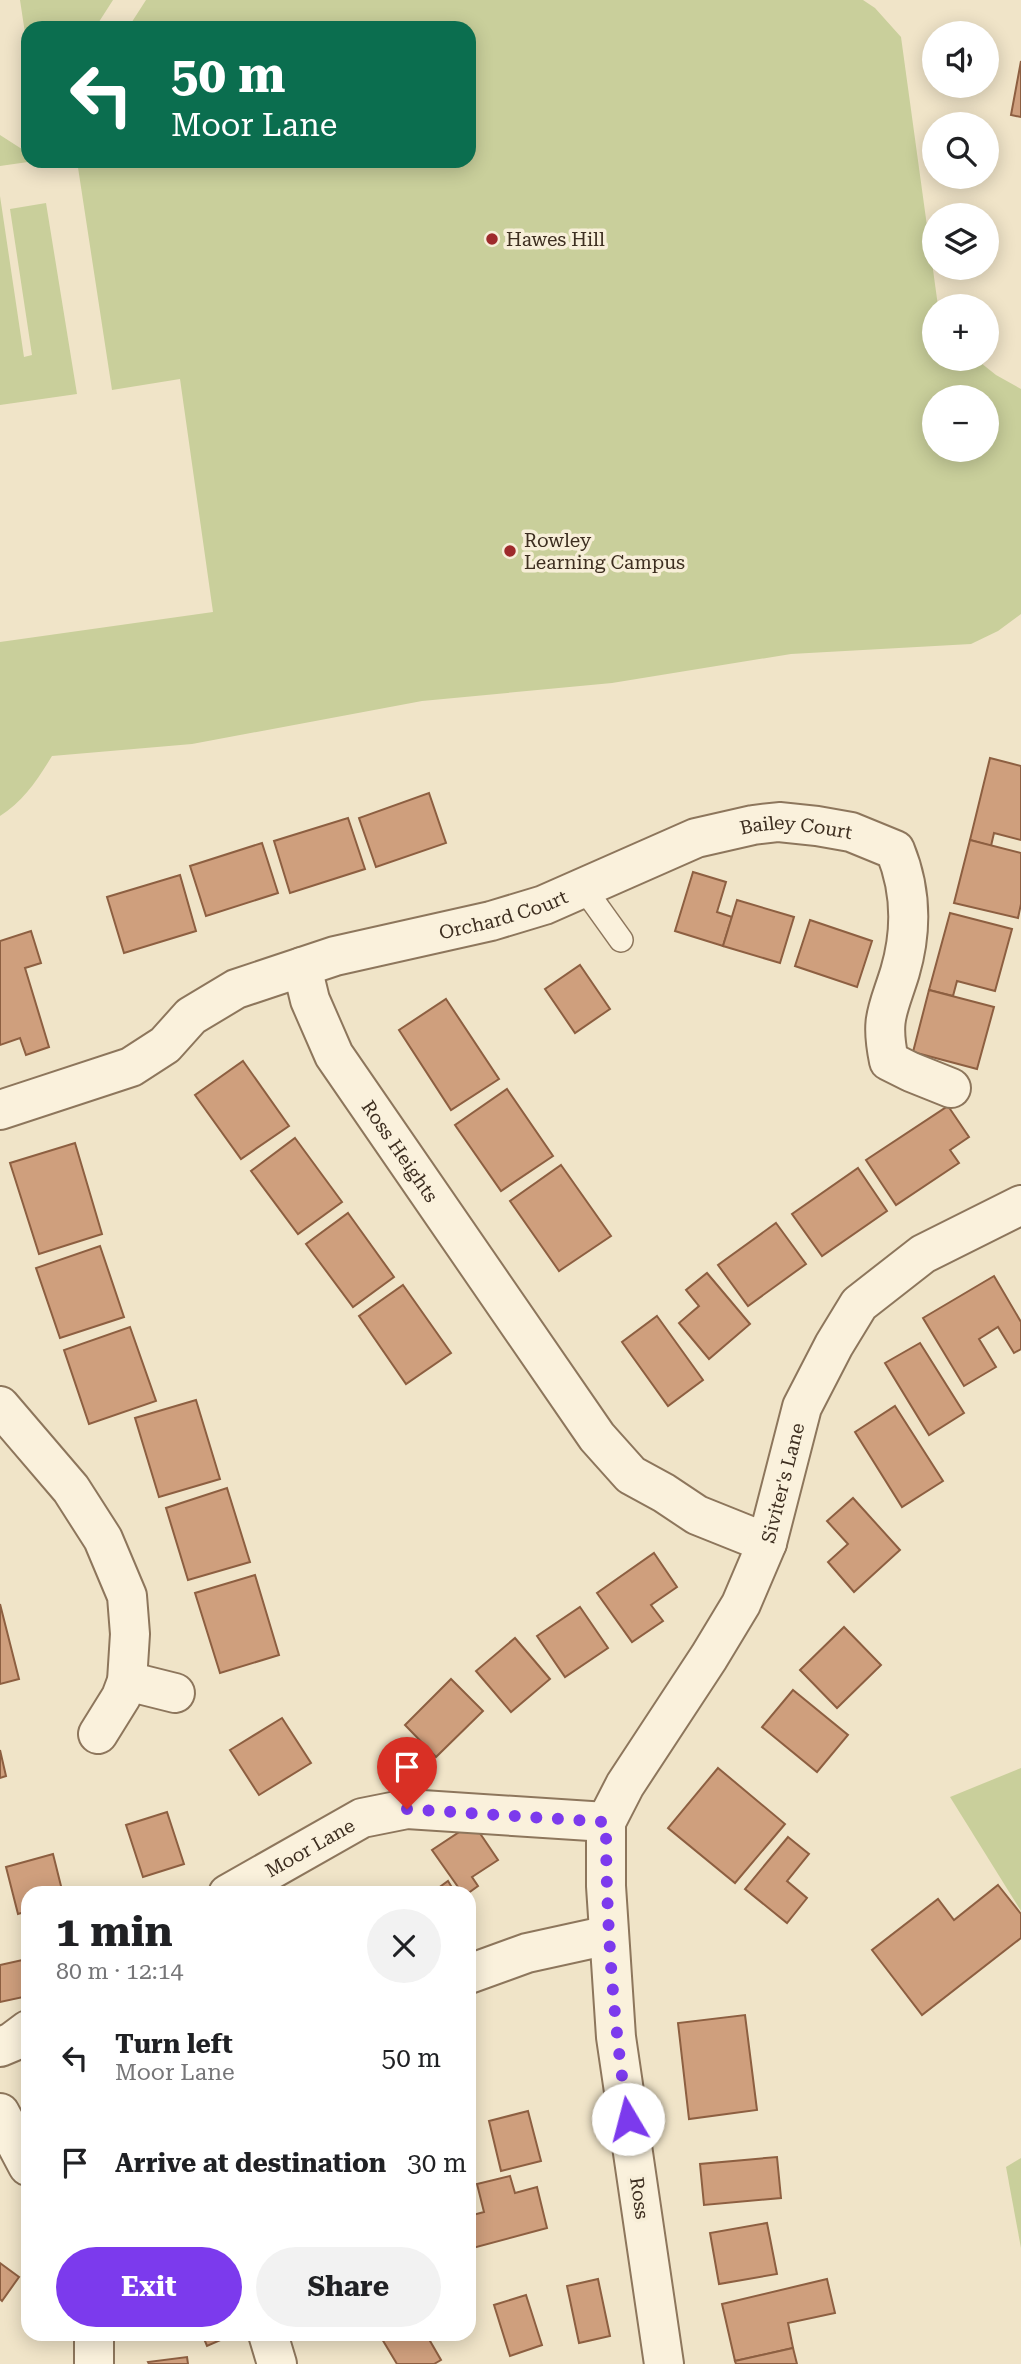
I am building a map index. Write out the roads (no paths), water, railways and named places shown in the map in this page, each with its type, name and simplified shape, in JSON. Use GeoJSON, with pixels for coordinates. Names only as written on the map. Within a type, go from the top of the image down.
{"type":"FeatureCollection","features":[{"type":"Feature","properties":{"kind":"street","name":"Bailey Court"},"geometry":{"type":"LineString","coordinates":[[696,838],[779,822],[851,832],[895,850],[902,865],[909,925],[900,969],[884,1016],[884,1037],[889,1061],[951,1088]]}},
{"type":"Feature","properties":{"kind":"street","name":"Orchard Court"},"geometry":{"type":"LineString","coordinates":[[302,967],[335,956],[491,921],[544,905],[696,838]]}},
{"type":"Feature","properties":{"kind":"street"},"geometry":{"type":"LineString","coordinates":[[0,1110],[131,1067],[165,1045],[191,1016],[236,989],[302,967]]}},
{"type":"Feature","properties":{"kind":"street","name":"Ross Heights"},"geometry":{"type":"LineString","coordinates":[[302,967],[310,1000],[334,1055],[597,1437],[631,1475],[697,1515],[767,1542]]}},
{"type":"Feature","properties":{"kind":"street","name":"Siviter's Lane"},"geometry":{"type":"LineString","coordinates":[[606,1822],[631,1774],[741,1604],[767,1542],[803,1407],[834,1345],[859,1304],[923,1254],[1021,1205]]}},
{"type":"Feature","properties":{"kind":"street"},"geometry":{"type":"LineString","coordinates":[[0,1406],[71,1489],[103,1539],[127,1596],[130,1634],[127,1681],[121,1697],[98,1734]]}},
{"type":"Feature","properties":{"kind":"street"},"geometry":{"type":"LineString","coordinates":[[127,1681],[175,1693]]}},
{"type":"Feature","properties":{"kind":"street","name":"Moor Lane"},"geometry":{"type":"LineString","coordinates":[[242,1886],[362,1818],[407,1809],[606,1822]]}},
{"type":"Feature","properties":{"kind":"street","name":"Ross"},"geometry":{"type":"LineString","coordinates":[[606,1822],[609,1935],[616,2037],[664,2364]]}},
{"type":"Feature","properties":{"kind":"street"},"geometry":{"type":"LineString","coordinates":[[476,1972],[527,1954],[609,1935]]}},
{"type":"Feature","properties":{"kind":"street"},"geometry":{"type":"LineString","coordinates":[[0,2047],[21,2035]]}},
{"type":"Feature","properties":{"kind":"street"},"geometry":{"type":"LineString","coordinates":[[0,2113],[21,2153]]}},
{"type":"Feature","properties":{"kind":"street"},"geometry":{"type":"LineString","coordinates":[[94,2341],[94,2364]]}},
{"type":"Feature","properties":{"kind":"street"},"geometry":{"type":"LineString","coordinates":[[270,2341],[277,2364]]}},
{"type":"Feature","properties":{"kind":"lane"},"geometry":{"type":"LineString","coordinates":[[583,887],[621,940]]}},
{"type":"Feature","properties":{"kind":"place","name":"Hawes Hill"},"geometry":{"type":"Point","coordinates":[492,239]}},
{"type":"Feature","properties":{"kind":"place","name":"Rowley Learning Campus"},"geometry":{"type":"Point","coordinates":[510,551]}}]}
